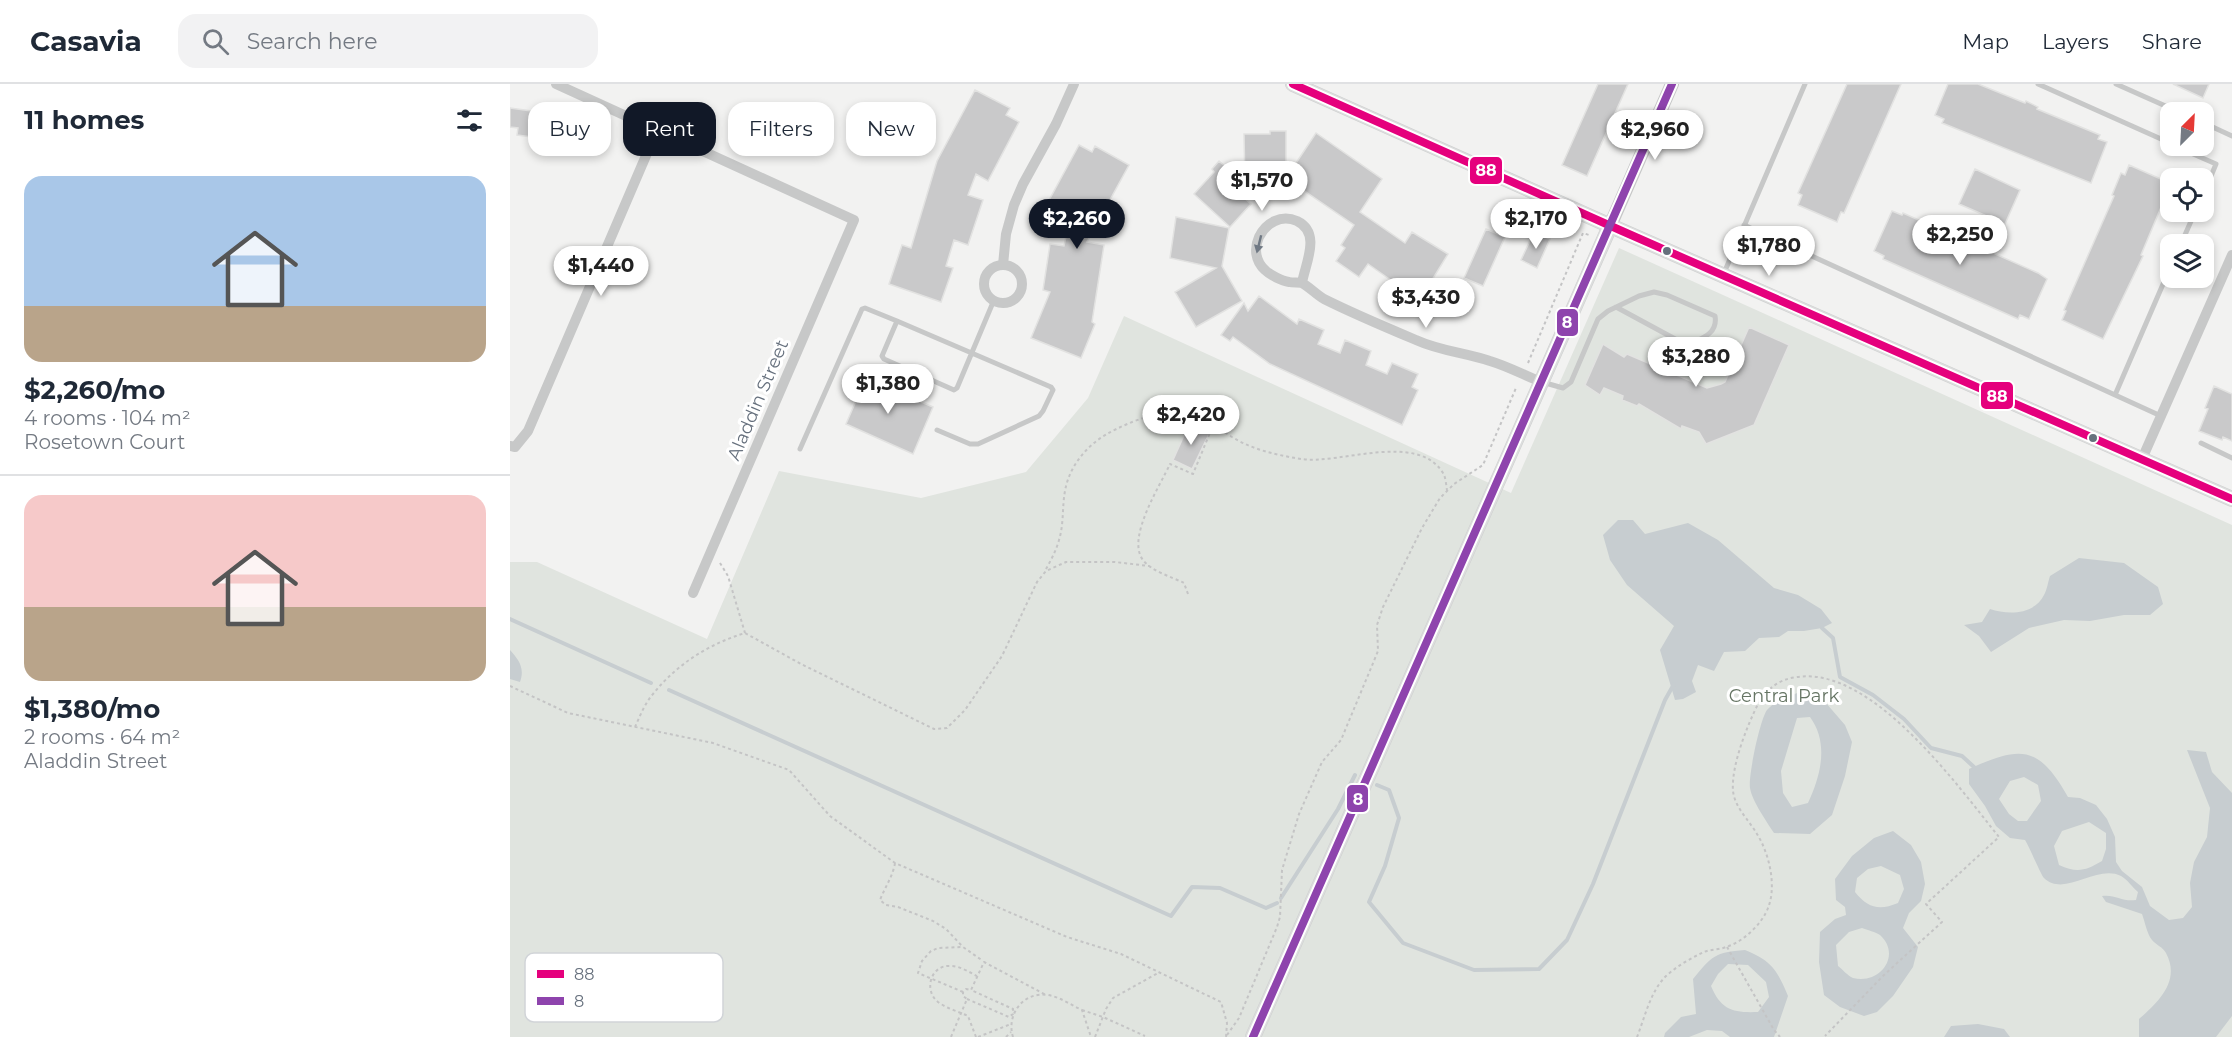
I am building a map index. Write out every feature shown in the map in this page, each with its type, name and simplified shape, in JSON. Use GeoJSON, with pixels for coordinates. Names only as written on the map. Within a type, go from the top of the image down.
{"type":"FeatureCollection","features":[{"type":"Feature","properties":{"kind":"main road"},"geometry":{"type":"LineString","coordinates":[[1293,84],[2232,499]]}},
{"type":"Feature","properties":{"kind":"main road"},"geometry":{"type":"LineString","coordinates":[[1254,1037],[1610,226]]}},
{"type":"Feature","properties":{"kind":"street"},"geometry":{"type":"LineString","coordinates":[[556,84],[623,115]]}},
{"type":"Feature","properties":{"kind":"street"},"geometry":{"type":"LineString","coordinates":[[1003,265],[1006,234],[1014,206],[1074,84]]}},
{"type":"Feature","properties":{"kind":"street"},"geometry":{"type":"LineString","coordinates":[[1610,226],[1672,84]]}},
{"type":"Feature","properties":{"kind":"street"},"geometry":{"type":"LineString","coordinates":[[513,446],[528,431],[646,156]]}},
{"type":"Feature","properties":{"kind":"street","name":"Aladdin Street"},"geometry":{"type":"LineString","coordinates":[[693,593],[854,220],[714,156]]}},
{"type":"Feature","properties":{"kind":"street"},"geometry":{"type":"LineString","coordinates":[[1302,283],[1311,240],[1306,230],[1298,222],[1286,218],[1275,220],[1266,227],[1255,251],[1265,271],[1286,282],[1302,283],[1323,298],[1417,341],[1491,361],[1540,382]]}},
{"type":"Feature","properties":{"kind":"street"},"geometry":{"type":"LineString","coordinates":[[2142,459],[2231,258]]}},
{"type":"Feature","properties":{"kind":"street"},"geometry":{"type":"LineString","coordinates":[[1003,265],[1018,271],[1023,286],[1015,299],[1001,303],[994,300],[986,291],[985,278],[994,267],[1003,265]]}},
{"type":"Feature","properties":{"kind":"lane"},"geometry":{"type":"LineString","coordinates":[[1723,275],[1805,84]]}},
{"type":"Feature","properties":{"kind":"lane"},"geometry":{"type":"LineString","coordinates":[[2038,84],[2160,139]]}},
{"type":"Feature","properties":{"kind":"lane"},"geometry":{"type":"LineString","coordinates":[[2116,84],[2160,103]]}},
{"type":"Feature","properties":{"kind":"lane"},"geometry":{"type":"LineString","coordinates":[[2214,128],[2232,136]]}},
{"type":"Feature","properties":{"kind":"lane"},"geometry":{"type":"LineString","coordinates":[[2198,156],[2216,164],[2214,169]]}},
{"type":"Feature","properties":{"kind":"lane"},"geometry":{"type":"LineString","coordinates":[[1744,225],[2161,416]]}},
{"type":"Feature","properties":{"kind":"lane"},"geometry":{"type":"LineString","coordinates":[[2115,395],[2161,288]]}},
{"type":"Feature","properties":{"kind":"lane"},"geometry":{"type":"LineString","coordinates":[[1540,382],[1563,388],[1571,382],[1598,319],[1616,307],[1654,292],[1667,295],[1715,316],[1716,323],[1710,335],[1690,344],[1677,340],[1616,307]]}},
{"type":"Feature","properties":{"kind":"lane"},"geometry":{"type":"LineString","coordinates":[[897,321],[882,356],[884,359],[954,390],[957,388],[994,300]]}},
{"type":"Feature","properties":{"kind":"lane"},"geometry":{"type":"LineString","coordinates":[[800,449],[862,309],[865,308],[972,352],[1051,387],[1053,390],[1039,416],[978,444],[970,444],[937,430]]}},
{"type":"Feature","properties":{"kind":"lane"},"geometry":{"type":"LineString","coordinates":[[2200,443],[2232,458]]}},
{"type":"Feature","properties":{"kind":"path"},"geometry":{"type":"LineString","coordinates":[[1226,1037],[1239,1018],[1277,927],[1280,917],[1282,870],[1299,814],[1322,762],[1341,740],[1378,651],[1377,626],[1383,607],[1422,528],[1440,498],[1468,473],[1483,465],[1516,388]]}},
{"type":"Feature","properties":{"kind":"path"},"geometry":{"type":"LineString","coordinates":[[709,556],[719,562],[728,576],[745,633],[801,664],[934,729],[946,728],[964,710],[1002,656],[1037,582],[1046,571],[1059,540],[1065,491],[1071,470],[1086,451],[1105,435],[1137,419],[1168,412],[1195,414],[1214,423],[1233,437],[1266,452],[1304,459],[1378,451],[1408,453],[1432,460],[1444,474],[1448,490]]}},
{"type":"Feature","properties":{"kind":"path"},"geometry":{"type":"LineString","coordinates":[[1188,594],[1184,583],[1149,566],[1143,560],[1137,548],[1139,531],[1170,464],[1193,474],[1214,423]]}},
{"type":"Feature","properties":{"kind":"path"},"geometry":{"type":"LineString","coordinates":[[1046,571],[1066,562],[1115,562],[1149,566]]}},
{"type":"Feature","properties":{"kind":"path"},"geometry":{"type":"LineString","coordinates":[[634,727],[652,695],[676,669],[706,648],[745,633]]}},
{"type":"Feature","properties":{"kind":"path"},"geometry":{"type":"LineString","coordinates":[[1637,1037],[1650,1001],[1665,978],[1693,958],[1707,951],[1727,947],[1746,936],[1762,919],[1769,907],[1772,894],[1766,852],[1758,835],[1736,802],[1733,790],[1740,750],[1755,711],[1770,688],[1790,678],[1820,676],[1857,690],[1890,715],[1943,768],[1999,837],[1926,904],[1942,922],[1884,975],[1825,1037]]}},
{"type":"Feature","properties":{"kind":"path"},"geometry":{"type":"LineString","coordinates":[[510,686],[568,713],[713,743],[789,770],[830,816],[895,863],[1066,937],[1121,954],[1221,1002],[1227,1023],[1226,1037]]}},
{"type":"Feature","properties":{"kind":"path"},"geometry":{"type":"LineString","coordinates":[[895,863],[893,873],[886,883],[880,900],[886,905],[898,906],[946,929],[963,947],[984,962],[1046,995],[1061,999],[1145,1036]]}},
{"type":"Feature","properties":{"kind":"path"},"geometry":{"type":"LineString","coordinates":[[963,947],[938,948],[931,951],[922,961],[918,973],[963,992],[971,990],[1007,1006],[1013,1010],[1013,1014]]}},
{"type":"Feature","properties":{"kind":"path"},"geometry":{"type":"LineString","coordinates":[[1727,947],[1780,1037]]}},
{"type":"Feature","properties":{"kind":"path"},"geometry":{"type":"LineString","coordinates":[[971,990],[984,962]]}},
{"type":"Feature","properties":{"kind":"path"},"geometry":{"type":"LineString","coordinates":[[977,976],[951,965],[940,967],[929,984],[930,993],[938,1002],[968,1016],[977,1037],[1011,1024]]}},
{"type":"Feature","properties":{"kind":"path"},"geometry":{"type":"LineString","coordinates":[[1093,1037],[1113,999],[1158,973]]}},
{"type":"Feature","properties":{"kind":"path"},"geometry":{"type":"LineString","coordinates":[[963,992],[963,996],[967,999],[1009,1017],[1013,1014]]}},
{"type":"Feature","properties":{"kind":"path"},"geometry":{"type":"LineString","coordinates":[[1013,1037],[1011,1024],[1013,1014],[1020,1004],[1033,997],[1046,995]]}},
{"type":"Feature","properties":{"kind":"path"},"geometry":{"type":"LineString","coordinates":[[951,1037],[967,999]]}},
{"type":"Feature","properties":{"kind":"path"},"geometry":{"type":"LineString","coordinates":[[1082,1010],[1093,1037]]}},
{"type":"Feature","properties":{"kind":"path"},"geometry":{"type":"LineString","coordinates":[[1006,1037],[1011,1032]]}},
{"type":"Feature","properties":{"kind":"green space","name":"Central Park"},"geometry":{"type":"Polygon","coordinates":[[[1619,248],[2232,525],[2232,1037],[510,1037],[510,562],[537,562],[707,639],[779,471],[921,498],[1026,472],[1088,398],[1124,316],[1511,493],[1619,248]]]}},
{"type":"Feature","properties":{"kind":"shaded area"},"geometry":{"type":"Polygon","coordinates":[[[1618,520],[1633,520],[1645,534],[1688,523],[1718,540],[1774,588],[1798,595],[1821,609],[1832,623],[1822,628],[1788,631],[1779,637],[1759,638],[1745,651],[1724,652],[1714,671],[1698,665],[1692,681],[1696,692],[1683,699],[1675,700],[1660,650],[1674,626],[1627,585],[1610,560],[1603,535],[1618,520]]]}},
{"type":"Feature","properties":{"kind":"shaded area"},"geometry":{"type":"Polygon","coordinates":[[[2079,558],[2124,563],[2158,587],[2163,604],[2150,615],[2124,615],[2090,621],[2064,620],[2029,628],[1991,652],[1979,636],[1964,625],[1982,622],[1990,609],[2020,612],[2034,606],[2044,595],[2050,576],[2079,558]]]}},
{"type":"Feature","properties":{"kind":"shaded area"},"geometry":{"type":"Polygon","coordinates":[[[510,650],[520,664],[522,672],[520,682],[510,679],[510,650]]]}},
{"type":"Feature","properties":{"kind":"shaded area"},"geometry":{"type":"Polygon","coordinates":[[[1800,692],[1810,694],[1826,703],[1845,725],[1852,742],[1845,776],[1832,815],[1810,834],[1774,833],[1751,793],[1753,761],[1767,710],[1782,699],[1800,692]],[[1810,717],[1797,718],[1781,771],[1783,793],[1792,807],[1808,803],[1816,781],[1821,748],[1816,727],[1810,717]]]}},
{"type":"Feature","properties":{"kind":"shaded area"},"geometry":{"type":"Polygon","coordinates":[[[2187,750],[2206,752],[2212,772],[2232,793],[2232,1016],[2216,1037],[2139,1037],[2139,1019],[2165,990],[2171,973],[2170,963],[2165,951],[2150,937],[2142,914],[2106,902],[2102,896],[2136,900],[2138,892],[2123,877],[2111,873],[2061,884],[2052,883],[2044,878],[2025,840],[2010,838],[1996,826],[1969,784],[1969,769],[2002,756],[2015,754],[2037,759],[2047,767],[2068,797],[2080,798],[2096,805],[2107,819],[2115,837],[2116,862],[2122,871],[2142,887],[2150,906],[2169,920],[2183,918],[2192,907],[2190,883],[2194,862],[2207,837],[2210,808],[2187,750]],[[2024,777],[2010,781],[1999,799],[2009,814],[2018,821],[2027,821],[2041,801],[2038,785],[2024,777]],[[2089,822],[2062,831],[2054,846],[2059,865],[2081,870],[2102,861],[2106,849],[2106,833],[2089,822]]]}},
{"type":"Feature","properties":{"kind":"shaded area"},"geometry":{"type":"Polygon","coordinates":[[[1893,831],[1911,845],[1921,862],[1925,884],[1921,901],[1909,913],[1903,928],[1918,947],[1913,967],[1893,996],[1877,1012],[1864,1016],[1840,1007],[1824,995],[1819,962],[1820,932],[1835,919],[1846,915],[1845,907],[1836,900],[1835,879],[1852,856],[1874,838],[1893,831]],[[1881,866],[1868,869],[1857,878],[1855,892],[1869,905],[1885,907],[1898,903],[1904,889],[1900,875],[1881,866]],[[1862,928],[1849,932],[1836,945],[1838,966],[1851,977],[1863,979],[1872,977],[1885,967],[1889,951],[1880,935],[1862,928]]]}},
{"type":"Feature","properties":{"kind":"shaded area"},"geometry":{"type":"Polygon","coordinates":[[[1745,950],[1762,958],[1777,973],[1784,987],[1788,996],[1774,1037],[1730,1037],[1722,1031],[1707,1030],[1689,1037],[1664,1037],[1665,1033],[1681,1017],[1696,1014],[1693,979],[1710,960],[1720,954],[1745,950]],[[1728,964],[1711,986],[1719,1000],[1729,1008],[1742,1012],[1758,1012],[1769,997],[1766,982],[1748,965],[1728,964]]]}},
{"type":"Feature","properties":{"kind":"shaded area"},"geometry":{"type":"Polygon","coordinates":[[[1978,1024],[2004,1029],[2010,1037],[1944,1037],[1951,1026],[1978,1024]]]}},
{"type":"Feature","properties":{"kind":"building"},"geometry":{"type":"Polygon","coordinates":[[[1598,84],[1628,84],[1587,176],[1562,165],[1598,84]]]}},
{"type":"Feature","properties":{"kind":"building"},"geometry":{"type":"Polygon","coordinates":[[[1847,84],[1901,84],[1844,213],[1841,212],[1837,222],[1798,205],[1802,195],[1798,193],[1847,84]]]}},
{"type":"Feature","properties":{"kind":"building"},"geometry":{"type":"Polygon","coordinates":[[[1948,84],[1978,84],[2025,103],[2026,101],[2038,107],[2037,109],[2100,135],[2098,139],[2107,142],[2091,183],[1942,123],[1944,119],[1935,115],[1948,84]]]}},
{"type":"Feature","properties":{"kind":"building"},"geometry":{"type":"Polygon","coordinates":[[[2173,84],[2209,84],[2203,98],[2173,84]]]}},
{"type":"Feature","properties":{"kind":"building"},"geometry":{"type":"Polygon","coordinates":[[[975,90],[1010,108],[1006,115],[1019,122],[988,181],[976,174],[968,195],[983,200],[968,245],[954,240],[946,266],[953,268],[941,302],[889,284],[902,245],[911,248],[937,161],[975,90]]]}},
{"type":"Feature","properties":{"kind":"building"},"geometry":{"type":"Polygon","coordinates":[[[510,108],[528,111],[528,136],[517,135],[518,128],[510,127],[510,108]]]}},
{"type":"Feature","properties":{"kind":"building"},"geometry":{"type":"Polygon","coordinates":[[[1270,131],[1286,131],[1286,178],[1316,133],[1382,179],[1360,212],[1405,243],[1412,232],[1448,254],[1429,285],[1422,280],[1412,295],[1368,264],[1359,277],[1336,261],[1345,248],[1341,245],[1354,225],[1281,175],[1281,187],[1232,187],[1251,204],[1230,227],[1194,194],[1214,172],[1212,169],[1219,161],[1245,184],[1244,134],[1270,134],[1270,131]]]}},
{"type":"Feature","properties":{"kind":"building"},"geometry":{"type":"Polygon","coordinates":[[[1079,145],[1092,152],[1095,146],[1129,165],[1087,242],[1104,245],[1092,322],[1095,324],[1081,358],[1031,338],[1050,292],[1043,290],[1050,244],[1064,246],[1069,223],[1057,217],[1060,211],[1047,204],[1079,145]]]}},
{"type":"Feature","properties":{"kind":"building"},"geometry":{"type":"Polygon","coordinates":[[[2129,165],[2160,179],[2160,210],[2141,255],[2143,256],[2103,339],[2062,320],[2066,311],[2064,310],[2114,196],[2112,195],[2121,173],[2125,175],[2129,165]]]}},
{"type":"Feature","properties":{"kind":"building"},"geometry":{"type":"Polygon","coordinates":[[[1975,169],[2020,190],[2005,224],[1959,204],[1975,169]]]}},
{"type":"Feature","properties":{"kind":"building"},"geometry":{"type":"Polygon","coordinates":[[[1892,211],[1902,215],[1903,213],[2047,279],[2029,319],[2020,315],[2018,319],[1883,259],[1884,256],[1874,251],[1892,211]]]}},
{"type":"Feature","properties":{"kind":"building"},"geometry":{"type":"Polygon","coordinates":[[[1176,217],[1229,228],[1222,266],[1242,301],[1196,327],[1175,292],[1216,268],[1170,258],[1176,217]]]}},
{"type":"Feature","properties":{"kind":"building"},"geometry":{"type":"Polygon","coordinates":[[[1486,229],[1505,237],[1483,286],[1464,278],[1486,229]]]}},
{"type":"Feature","properties":{"kind":"building"},"geometry":{"type":"Polygon","coordinates":[[[1534,232],[1550,239],[1537,268],[1521,260],[1534,232]]]}},
{"type":"Feature","properties":{"kind":"building"},"geometry":{"type":"Polygon","coordinates":[[[1259,296],[1297,324],[1299,319],[1324,330],[1318,344],[1340,353],[1345,340],[1371,351],[1366,365],[1387,374],[1392,363],[1418,374],[1412,387],[1418,390],[1402,425],[1270,364],[1233,337],[1230,341],[1221,335],[1244,303],[1248,311],[1259,296]]]}},
{"type":"Feature","properties":{"kind":"building"},"geometry":{"type":"Polygon","coordinates":[[[1749,327],[1789,345],[1754,425],[1706,444],[1699,432],[1682,426],[1681,429],[1639,404],[1637,406],[1622,400],[1623,396],[1604,388],[1600,395],[1585,385],[1603,344],[1624,357],[1627,354],[1707,388],[1721,384],[1725,382],[1749,327]]]}},
{"type":"Feature","properties":{"kind":"building"},"geometry":{"type":"Polygon","coordinates":[[[857,375],[933,407],[913,454],[846,424],[858,396],[850,392],[857,375]]]}},
{"type":"Feature","properties":{"kind":"building"},"geometry":{"type":"Polygon","coordinates":[[[2214,386],[2232,394],[2232,441],[2223,437],[2222,440],[2199,431],[2214,386]]]}},
{"type":"Feature","properties":{"kind":"building"},"geometry":{"type":"Polygon","coordinates":[[[1190,422],[1210,432],[1192,469],[1173,460],[1190,422]]]}},
{"type":"Feature","properties":{"kind":"waterway"},"geometry":{"type":"LineString","coordinates":[[510,619],[651,683]]}},
{"type":"Feature","properties":{"kind":"waterway"},"geometry":{"type":"LineString","coordinates":[[1822,628],[1833,638],[1840,677],[1873,695],[1904,719],[1931,748],[1962,756],[1974,767]]}},
{"type":"Feature","properties":{"kind":"waterway"},"geometry":{"type":"LineString","coordinates":[[1377,785],[1389,790],[1399,818],[1385,866],[1369,902],[1403,943],[1474,970],[1539,969],[1567,940],[1593,884],[1665,700],[1674,684]]}},
{"type":"Feature","properties":{"kind":"waterway"},"geometry":{"type":"LineString","coordinates":[[669,690],[1171,916],[1192,887],[1220,888],[1266,908],[1277,903]]}},
{"type":"Feature","properties":{"kind":"waterway"},"geometry":{"type":"LineString","coordinates":[[1281,898],[1338,809],[1355,775]]}},
{"type":"Feature","properties":{"kind":"transit line","name":"88"},"geometry":{"type":"LineString","coordinates":[[1293,84],[2232,499]]}},
{"type":"Feature","properties":{"kind":"transit line","name":"8"},"geometry":{"type":"LineString","coordinates":[[1253,1037],[1672,84]]}}]}
